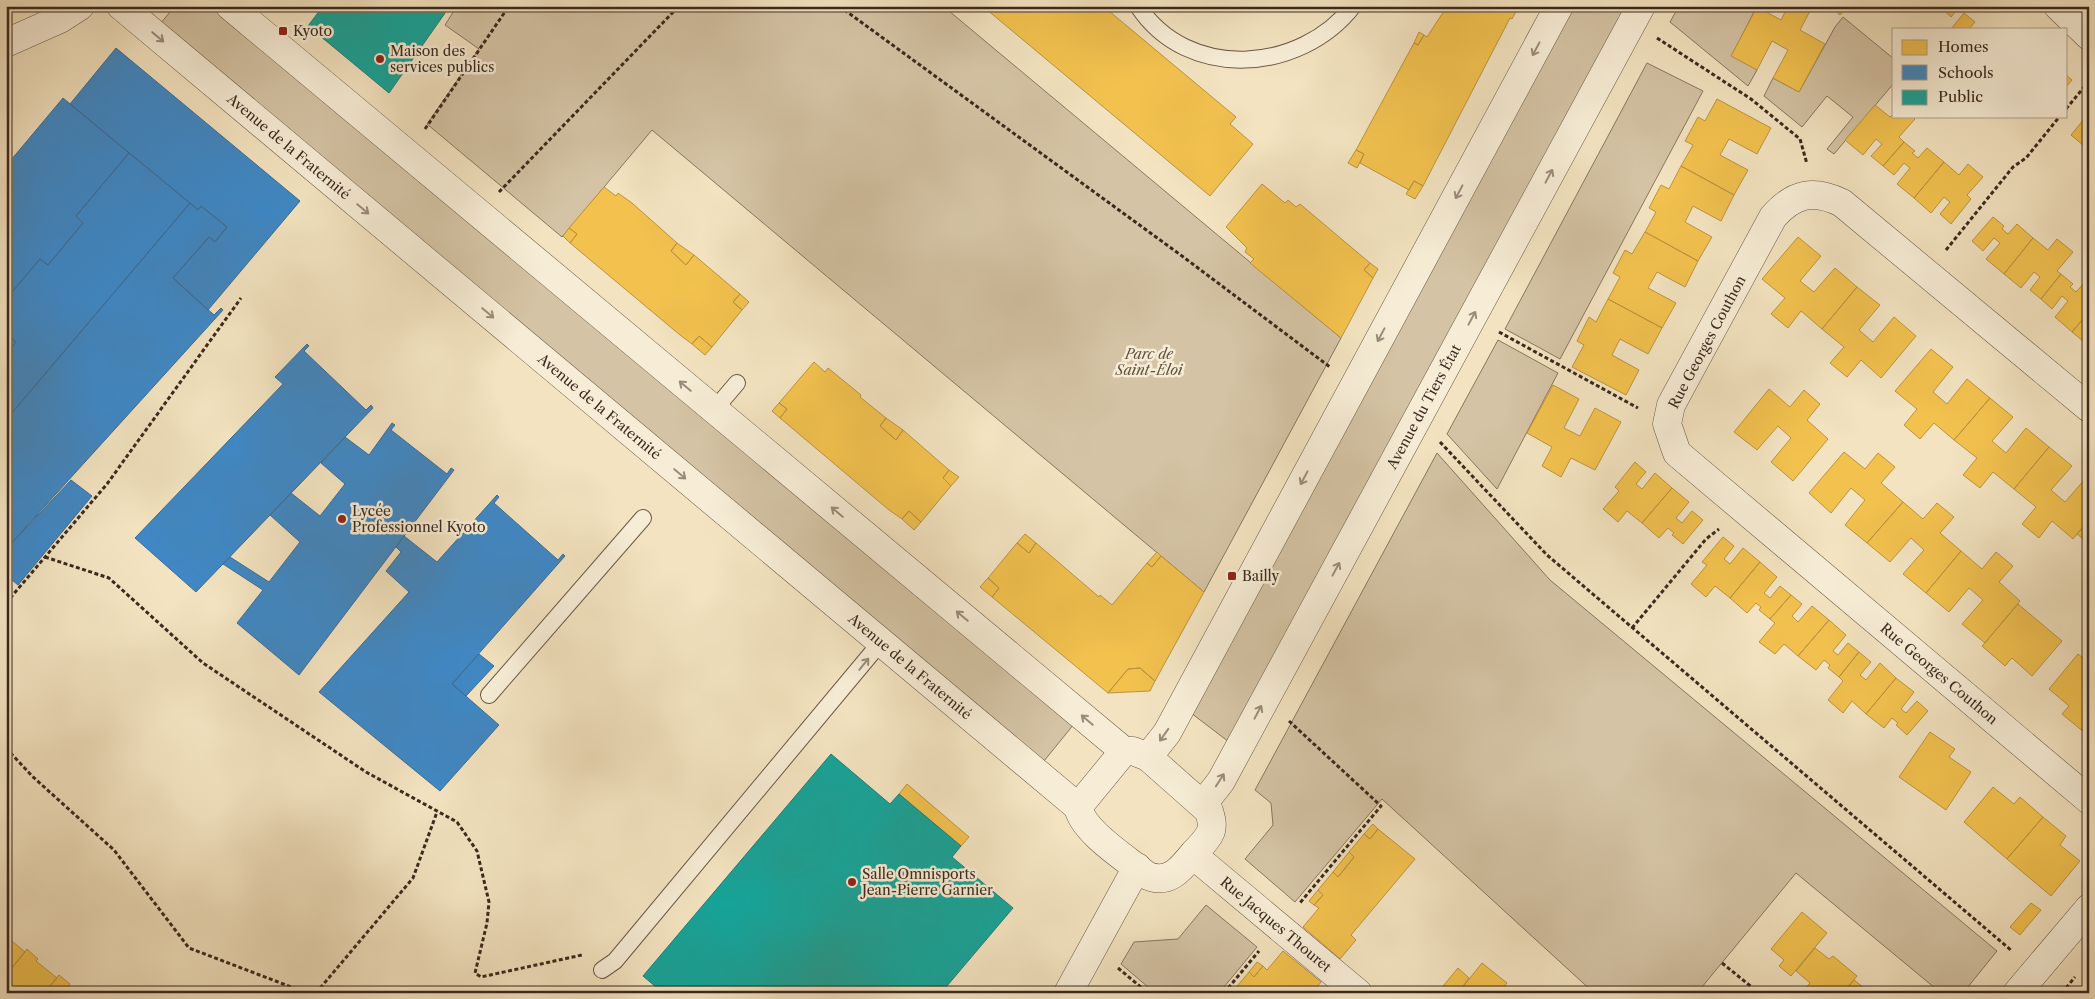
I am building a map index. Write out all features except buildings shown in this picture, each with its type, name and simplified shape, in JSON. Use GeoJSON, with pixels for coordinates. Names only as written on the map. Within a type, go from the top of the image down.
{"type":"FeatureCollection","features":[{"type":"Feature","properties":{"kind":"street"},"geometry":{"type":"LineString","coordinates":[[6,43],[60,19],[80,6]]}},
{"type":"Feature","properties":{"kind":"street","name":"Avenue de la Fraternité"},"geometry":{"type":"LineString","coordinates":[[121,6],[1078,807]]}},
{"type":"Feature","properties":{"kind":"street"},"geometry":{"type":"LineString","coordinates":[[230,6],[714,410],[1136,754],[1203,804],[1209,811],[1212,820],[1210,831],[1179,872],[1162,879],[1153,878],[1137,867],[1089,828],[1083,821],[1078,807],[1136,754],[1167,733],[1559,6]]}},
{"type":"Feature","properties":{"kind":"street","name":"Avenue du Tiers État"},"geometry":{"type":"LineString","coordinates":[[1203,804],[1221,781],[1641,6]]}},
{"type":"Feature","properties":{"kind":"street"},"geometry":{"type":"LineString","coordinates":[[2058,6],[2089,36]]}},
{"type":"Feature","properties":{"kind":"street"},"geometry":{"type":"LineString","coordinates":[[1815,194],[1829,196],[1842,203],[2089,408]]}},
{"type":"Feature","properties":{"kind":"street","name":"Rue Georges Couthon"},"geometry":{"type":"LineString","coordinates":[[1815,194],[1799,196],[1784,204],[1773,217],[1671,405],[1667,424],[1677,453],[2089,800]]}},
{"type":"Feature","properties":{"kind":"street","name":"Rue Jacques Thouret"},"geometry":{"type":"LineString","coordinates":[[1193,855],[1358,993]]}},
{"type":"Feature","properties":{"kind":"street"},"geometry":{"type":"LineString","coordinates":[[1068,993],[1137,867]]}},
{"type":"Feature","properties":{"kind":"street"},"geometry":{"type":"LineString","coordinates":[[2017,993],[2089,908]]}},
{"type":"Feature","properties":{"kind":"lane"},"geometry":{"type":"LineString","coordinates":[[1138,6],[1161,31],[1190,48],[1225,58],[1251,60],[1273,58],[1302,47],[1330,30],[1353,6]]}},
{"type":"Feature","properties":{"kind":"lane"},"geometry":{"type":"LineString","coordinates":[[714,410],[737,383]]}},
{"type":"Feature","properties":{"kind":"lane"},"geometry":{"type":"LineString","coordinates":[[489,695],[643,518]]}},
{"type":"Feature","properties":{"kind":"lane"},"geometry":{"type":"LineString","coordinates":[[609,966],[881,642]]}},
{"type":"Feature","properties":{"kind":"path"},"geometry":{"type":"LineString","coordinates":[[424,130],[509,6]]}},
{"type":"Feature","properties":{"kind":"path"},"geometry":{"type":"LineString","coordinates":[[498,192],[679,6]]}},
{"type":"Feature","properties":{"kind":"path"},"geometry":{"type":"LineString","coordinates":[[839,6],[1174,250],[1326,365],[1356,382]]}},
{"type":"Feature","properties":{"kind":"path"},"geometry":{"type":"LineString","coordinates":[[1654,35],[1751,99],[1800,139],[1815,194]]}},
{"type":"Feature","properties":{"kind":"path"},"geometry":{"type":"LineString","coordinates":[[2068,107],[2089,81]]}},
{"type":"Feature","properties":{"kind":"path"},"geometry":{"type":"LineString","coordinates":[[1926,273],[2013,167],[2026,158],[2058,118]]}},
{"type":"Feature","properties":{"kind":"path"},"geometry":{"type":"LineString","coordinates":[[6,603],[107,484],[241,298]]}},
{"type":"Feature","properties":{"kind":"path"},"geometry":{"type":"LineString","coordinates":[[1473,316],[1667,424]]}},
{"type":"Feature","properties":{"kind":"path"},"geometry":{"type":"LineString","coordinates":[[1413,426],[1442,443],[1547,555],[2035,971]]}},
{"type":"Feature","properties":{"kind":"path"},"geometry":{"type":"LineString","coordinates":[[1632,628],[1706,539],[1744,510]]}},
{"type":"Feature","properties":{"kind":"path"},"geometry":{"type":"LineString","coordinates":[[45,557],[109,578],[203,663],[366,772],[458,822],[477,850],[489,902],[487,923],[475,973],[481,977],[602,950],[609,966]]}},
{"type":"Feature","properties":{"kind":"path"},"geometry":{"type":"LineString","coordinates":[[1286,719],[1381,806],[1295,908]]}},
{"type":"Feature","properties":{"kind":"path"},"geometry":{"type":"LineString","coordinates":[[6,748],[32,776],[114,850],[189,948],[307,993]]}},
{"type":"Feature","properties":{"kind":"path"},"geometry":{"type":"LineString","coordinates":[[316,993],[413,878],[437,812]]}},
{"type":"Feature","properties":{"kind":"path"},"geometry":{"type":"LineString","coordinates":[[1224,993],[1263,946]]}},
{"type":"Feature","properties":{"kind":"path"},"geometry":{"type":"LineString","coordinates":[[1112,962],[1148,993]]}},
{"type":"Feature","properties":{"kind":"path"},"geometry":{"type":"LineString","coordinates":[[1722,963],[1759,993]]}},
{"type":"Feature","properties":{"kind":"green space"},"geometry":{"type":"Polygon","coordinates":[[[175,6],[213,6],[1074,724],[1044,761],[160,24],[175,6]]]}},
{"type":"Feature","properties":{"kind":"green space","name":"Parc de Saint-Éloi"},"geometry":{"type":"Polygon","coordinates":[[[457,6],[943,6],[1341,338],[1204,592],[652,130],[562,237],[427,124],[479,49],[445,25],[457,6]]]}},
{"type":"Feature","properties":{"kind":"green space"},"geometry":{"type":"Polygon","coordinates":[[[1571,6],[1627,6],[1229,742],[1191,713],[1571,6]]]}},
{"type":"Feature","properties":{"kind":"green space"},"geometry":{"type":"Polygon","coordinates":[[[1679,6],[1757,6],[1732,55],[1757,70],[1748,86],[1670,22],[1679,6]]]}},
{"type":"Feature","properties":{"kind":"green space"},"geometry":{"type":"Polygon","coordinates":[[[1843,17],[1892,57],[1892,85],[1834,154],[1827,149],[1853,117],[1827,96],[1802,127],[1764,96],[1773,78],[1799,92],[1835,27],[1843,17]]]}},
{"type":"Feature","properties":{"kind":"green space"},"geometry":{"type":"Polygon","coordinates":[[[1647,63],[1703,91],[1560,359],[1505,329],[1647,63]]]}},
{"type":"Feature","properties":{"kind":"green space"},"geometry":{"type":"Polygon","coordinates":[[[1498,340],[1558,373],[1497,489],[1447,434],[1498,340]]]}},
{"type":"Feature","properties":{"kind":"green space"},"geometry":{"type":"Polygon","coordinates":[[[1437,453],[1550,580],[1997,951],[1963,993],[1941,993],[1796,873],[1697,993],[1594,993],[1382,799],[1295,902],[1245,859],[1273,825],[1271,803],[1255,790],[1437,453]]]}},
{"type":"Feature","properties":{"kind":"green space"},"geometry":{"type":"Polygon","coordinates":[[[1206,905],[1257,947],[1219,993],[1155,993],[1121,964],[1134,942],[1178,939],[1206,905]]]}},
{"type":"Feature","properties":{"kind":"place","name":"Kyoto"},"geometry":{"type":"Point","coordinates":[283,31]}},
{"type":"Feature","properties":{"kind":"place","name":"Maison des services publics"},"geometry":{"type":"Point","coordinates":[380,59]}},
{"type":"Feature","properties":{"kind":"place","name":"Lycée Professionnel Kyoto"},"geometry":{"type":"Point","coordinates":[342,519]}},
{"type":"Feature","properties":{"kind":"place","name":"Bailly"},"geometry":{"type":"Point","coordinates":[1232,576]}},
{"type":"Feature","properties":{"kind":"place","name":"Salle Omnisports Jean-Pierre Garnier"},"geometry":{"type":"Point","coordinates":[852,882]}}]}
